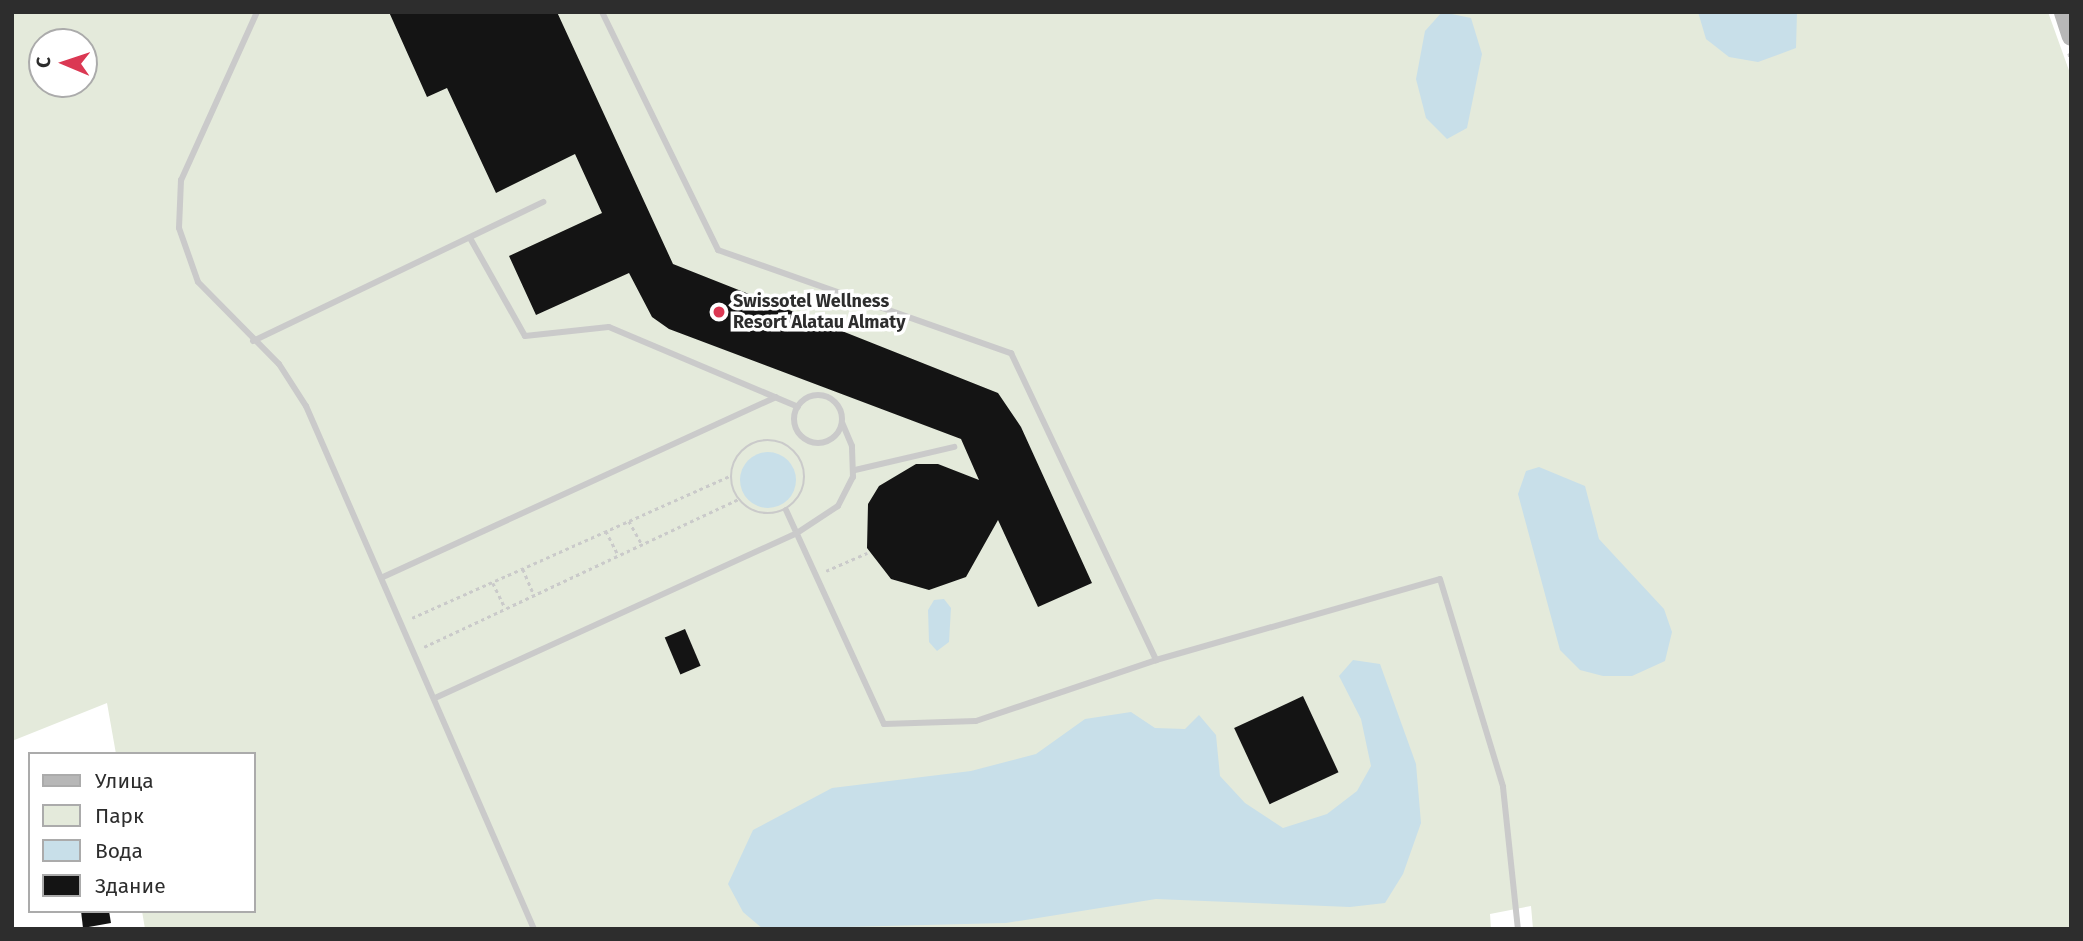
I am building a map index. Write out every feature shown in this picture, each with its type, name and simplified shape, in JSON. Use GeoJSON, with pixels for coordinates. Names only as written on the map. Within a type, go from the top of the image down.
{"type":"FeatureCollection","features":[{"type":"Feature","properties":{"kind":"main road"},"geometry":{"type":"LineString","coordinates":[[2063,12],[2071,36]]}},
{"type":"Feature","properties":{"kind":"lane"},"geometry":{"type":"LineString","coordinates":[[257,12],[181,180],[179,228],[198,282],[253,341],[279,364],[306,406],[383,577],[534,929]]}},
{"type":"Feature","properties":{"kind":"lane"},"geometry":{"type":"LineString","coordinates":[[602,12],[718,250],[1011,353],[1156,660]]}},
{"type":"Feature","properties":{"kind":"lane"},"geometry":{"type":"LineString","coordinates":[[253,341],[543,202]]}},
{"type":"Feature","properties":{"kind":"lane"},"geometry":{"type":"LineString","coordinates":[[470,238],[524,336],[609,327],[798,407]]}},
{"type":"Feature","properties":{"kind":"lane"},"geometry":{"type":"LineString","coordinates":[[383,577],[776,397]]}},
{"type":"Feature","properties":{"kind":"lane"},"geometry":{"type":"LineString","coordinates":[[435,698],[797,533],[838,506],[855,470],[842,423],[830,398],[808,397],[798,407],[797,428],[814,442],[828,440],[842,423]]}},
{"type":"Feature","properties":{"kind":"lane"},"geometry":{"type":"LineString","coordinates":[[855,470],[954,447]]}},
{"type":"Feature","properties":{"kind":"lane"},"geometry":{"type":"LineString","coordinates":[[786,509],[884,724],[975,721],[1156,660],[1440,579],[1503,787],[1518,929]]}},
{"type":"Feature","properties":{"kind":"path"},"geometry":{"type":"LineString","coordinates":[[774,440],[792,448],[803,463],[805,482],[786,509],[763,513],[739,499],[732,475],[740,454],[755,442],[774,440]]}},
{"type":"Feature","properties":{"kind":"path"},"geometry":{"type":"LineString","coordinates":[[402,622],[732,475]]}},
{"type":"Feature","properties":{"kind":"path"},"geometry":{"type":"LineString","coordinates":[[415,651],[739,499]]}},
{"type":"Feature","properties":{"kind":"path"},"geometry":{"type":"LineString","coordinates":[[629,521],[642,544]]}},
{"type":"Feature","properties":{"kind":"path"},"geometry":{"type":"LineString","coordinates":[[606,531],[618,555]]}},
{"type":"Feature","properties":{"kind":"path"},"geometry":{"type":"LineString","coordinates":[[817,575],[867,553]]}},
{"type":"Feature","properties":{"kind":"path"},"geometry":{"type":"LineString","coordinates":[[523,569],[534,595]]}},
{"type":"Feature","properties":{"kind":"path"},"geometry":{"type":"LineString","coordinates":[[493,582],[505,608]]}},
{"type":"Feature","properties":{"kind":"green space"},"geometry":{"type":"Polygon","coordinates":[[[12,12],[2048,12],[2071,76],[2071,929],[1533,929],[1531,906],[1490,914],[1491,929],[145,929],[142,913],[256,913],[256,752],[116,752],[107,703],[12,741],[12,12]]]}},
{"type":"Feature","properties":{"kind":"water"},"geometry":{"type":"Polygon","coordinates":[[[1442,12],[1471,18],[1482,54],[1467,128],[1447,139],[1426,118],[1416,79],[1425,31],[1442,12]]]}},
{"type":"Feature","properties":{"kind":"water"},"geometry":{"type":"Polygon","coordinates":[[[1698,12],[1797,12],[1796,48],[1758,62],[1729,57],[1706,39],[1698,12]]]}},
{"type":"Feature","properties":{"kind":"water"},"geometry":{"type":"Polygon","coordinates":[[[762,452],[774,452],[784,456],[792,464],[796,480],[792,496],[784,504],[774,508],[762,508],[752,504],[744,496],[740,486],[740,474],[744,464],[752,456],[762,452]]]}},
{"type":"Feature","properties":{"kind":"water"},"geometry":{"type":"Polygon","coordinates":[[[1539,467],[1585,486],[1599,539],[1664,609],[1672,632],[1665,661],[1632,676],[1603,676],[1580,670],[1560,650],[1518,494],[1526,471],[1539,467]]]}},
{"type":"Feature","properties":{"kind":"water"},"geometry":{"type":"Polygon","coordinates":[[[944,599],[951,608],[949,642],[937,651],[929,642],[928,610],[934,600],[944,599]]]}},
{"type":"Feature","properties":{"kind":"water"},"geometry":{"type":"Polygon","coordinates":[[[1353,660],[1380,664],[1416,764],[1421,823],[1403,874],[1385,903],[1350,907],[1156,899],[1006,923],[763,929],[743,912],[728,884],[753,830],[832,788],[971,771],[1036,754],[1085,719],[1131,712],[1155,728],[1185,729],[1199,715],[1216,735],[1220,776],[1245,803],[1283,828],[1327,814],[1357,791],[1371,766],[1361,719],[1339,676],[1353,660]]]}},
{"type":"Feature","properties":{"kind":"building","name":"Swissotel Wellness Resort Alatau Almaty"},"geometry":{"type":"Polygon","coordinates":[[[389,12],[557,12],[673,264],[998,393],[1021,427],[1092,583],[1038,607],[998,520],[966,577],[929,590],[891,579],[867,548],[868,504],[879,486],[916,464],[938,464],[979,480],[961,439],[669,329],[652,317],[629,273],[536,315],[509,256],[602,213],[575,154],[496,193],[447,88],[427,97],[389,12]]]}},
{"type":"Feature","properties":{"kind":"building"},"geometry":{"type":"Polygon","coordinates":[[[685,629],[701,666],[680,674],[665,638],[685,629]]]}},
{"type":"Feature","properties":{"kind":"building"},"geometry":{"type":"Polygon","coordinates":[[[1303,696],[1338,772],[1270,804],[1234,728],[1303,696]]]}},
{"type":"Feature","properties":{"kind":"building"},"geometry":{"type":"Polygon","coordinates":[[[81,913],[109,913],[111,923],[83,928],[81,913]]]}},
{"type":"Feature","properties":{"kind":"place","name":"Swissotel Wellness Resort Alatau Almaty"},"geometry":{"type":"Point","coordinates":[719,312]}}]}
